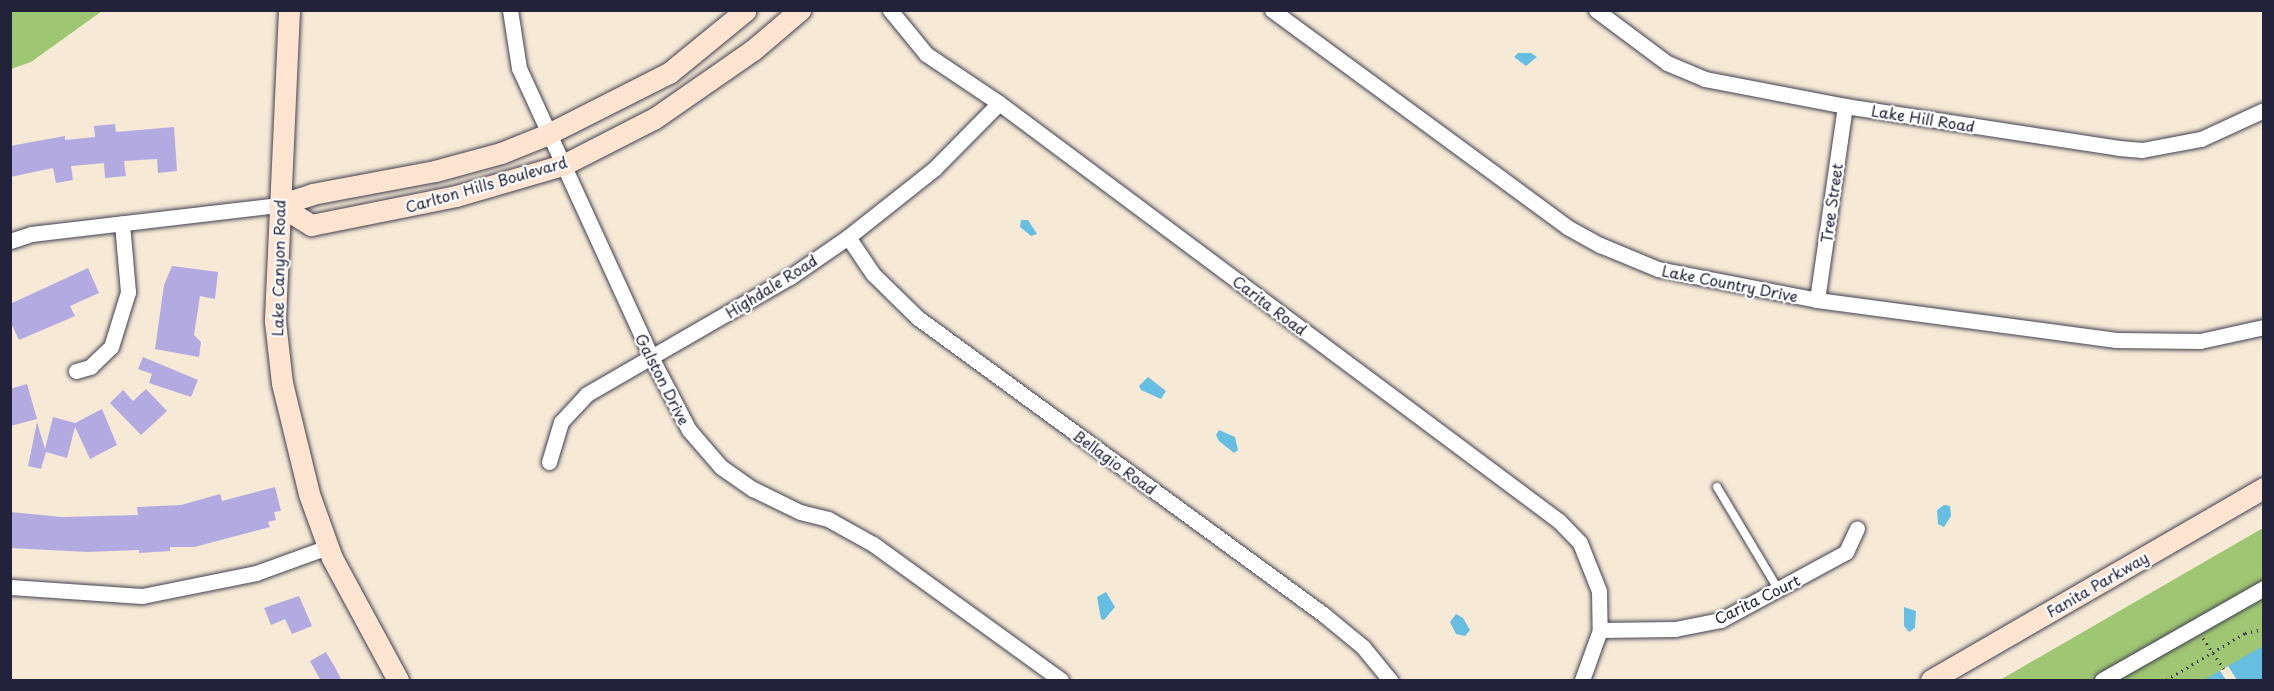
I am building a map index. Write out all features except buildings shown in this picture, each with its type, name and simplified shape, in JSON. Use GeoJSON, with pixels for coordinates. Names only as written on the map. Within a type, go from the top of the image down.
{"type":"FeatureCollection","features":[{"type":"Feature","properties":{"kind":"street","name":"Lake Canyon Road"},"geometry":{"type":"LineString","coordinates":[[289,10],[275,321],[282,383],[306,484],[328,547],[352,602],[398,681]]}},
{"type":"Feature","properties":{"kind":"street","name":"Galston Drive"},"geometry":{"type":"LineString","coordinates":[[510,10],[519,68],[652,359],[689,430],[721,467],[753,489],[800,512],[828,519],[873,544],[1060,681]]}},
{"type":"Feature","properties":{"kind":"street","name":"Carlton Hills Boulevard"},"geometry":{"type":"LineString","coordinates":[[10,241],[31,234],[279,205],[312,194],[435,171],[501,153],[548,134],[669,73],[746,10]]}},
{"type":"Feature","properties":{"kind":"street","name":"Carlton Hills Boulevard"},"geometry":{"type":"LineString","coordinates":[[279,205],[311,225],[456,196],[564,165],[655,118],[753,50],[800,10]]}},
{"type":"Feature","properties":{"kind":"street","name":"Carita Road"},"geometry":{"type":"LineString","coordinates":[[890,10],[926,54],[999,103],[1560,520],[1580,543],[1595,575],[1601,604],[1600,630],[1582,681]]}},
{"type":"Feature","properties":{"kind":"street","name":"Lake Country Drive"},"geometry":{"type":"LineString","coordinates":[[1272,10],[1568,227],[1600,245],[1680,276],[1817,300],[2151,342],[2200,341],[2264,327]]}},
{"type":"Feature","properties":{"kind":"street","name":"Lake Hill Road"},"geometry":{"type":"LineString","coordinates":[[1596,10],[1667,63],[1705,79],[1845,106],[2142,150],[2222,133],[2264,110]]}},
{"type":"Feature","properties":{"kind":"street","name":"Highdale Road"},"geometry":{"type":"LineString","coordinates":[[549,462],[561,422],[587,394],[652,359],[790,277],[848,237],[935,168],[999,103]]}},
{"type":"Feature","properties":{"kind":"street","name":"Tree Street"},"geometry":{"type":"LineString","coordinates":[[1817,300],[1845,106]]}},
{"type":"Feature","properties":{"kind":"street"},"geometry":{"type":"LineString","coordinates":[[76,371],[90,367],[111,347],[128,292],[122,223]]}},
{"type":"Feature","properties":{"kind":"street","name":"Bellagio Road"},"geometry":{"type":"LineString","coordinates":[[848,237],[873,274],[918,318],[1323,614],[1363,647],[1390,681]]}},
{"type":"Feature","properties":{"kind":"street","name":"Fanita Parkway"},"geometry":{"type":"LineString","coordinates":[[1931,681],[2264,488]]}},
{"type":"Feature","properties":{"kind":"street","name":"Carita Court"},"geometry":{"type":"LineString","coordinates":[[1600,630],[1676,629],[1721,620],[1779,591],[1846,552],[1857,528]]}},
{"type":"Feature","properties":{"kind":"street"},"geometry":{"type":"LineString","coordinates":[[10,587],[142,596],[256,573],[328,547]]}},
{"type":"Feature","properties":{"kind":"street"},"geometry":{"type":"LineString","coordinates":[[2102,681],[2264,588]]}},
{"type":"Feature","properties":{"kind":"lane"},"geometry":{"type":"LineString","coordinates":[[1717,486],[1779,591]]}},
{"type":"Feature","properties":{"kind":"path"},"geometry":{"type":"LineString","coordinates":[[2196,627],[2224,669]]}},
{"type":"Feature","properties":{"kind":"path"},"geometry":{"type":"LineString","coordinates":[[2166,681],[2245,633],[2264,629]]}},
{"type":"Feature","properties":{"kind":"green space"},"geometry":{"type":"Polygon","coordinates":[[[11,10],[102,11],[31,62],[11,69],[11,10]]]}},
{"type":"Feature","properties":{"kind":"green space"},"geometry":{"type":"Polygon","coordinates":[[[2263,528],[2263,680],[2000,680],[2263,528]]]}},
{"type":"Feature","properties":{"kind":"water"},"geometry":{"type":"Polygon","coordinates":[[[1518,53],[1531,53],[1537,57],[1526,66],[1514,57],[1518,53]]]}},
{"type":"Feature","properties":{"kind":"water"},"geometry":{"type":"Polygon","coordinates":[[[1021,220],[1028,220],[1037,234],[1031,236],[1020,227],[1021,220]]]}},
{"type":"Feature","properties":{"kind":"water"},"geometry":{"type":"Polygon","coordinates":[[[1148,377],[1166,391],[1161,399],[1141,390],[1139,386],[1148,377]]]}},
{"type":"Feature","properties":{"kind":"water"},"geometry":{"type":"Polygon","coordinates":[[[1219,430],[1235,437],[1238,450],[1234,453],[1219,441],[1216,435],[1219,430]]]}},
{"type":"Feature","properties":{"kind":"water"},"geometry":{"type":"Polygon","coordinates":[[[1944,505],[1950,506],[1951,516],[1944,527],[1938,524],[1937,510],[1944,505]]]}},
{"type":"Feature","properties":{"kind":"water"},"geometry":{"type":"Polygon","coordinates":[[[1106,592],[1115,607],[1104,620],[1101,619],[1097,597],[1106,592]]]}},
{"type":"Feature","properties":{"kind":"water"},"geometry":{"type":"Polygon","coordinates":[[[1904,607],[1916,611],[1915,628],[1909,632],[1904,626],[1904,607]]]}},
{"type":"Feature","properties":{"kind":"water"},"geometry":{"type":"Polygon","coordinates":[[[1456,614],[1463,618],[1470,630],[1465,636],[1456,634],[1450,622],[1456,614]]]}},
{"type":"Feature","properties":{"kind":"water"},"geometry":{"type":"Polygon","coordinates":[[[2263,646],[2263,680],[2204,680],[2228,666],[2263,646]]]}},
{"type":"Feature","properties":{"kind":"pier"},"geometry":{"type":"Polygon","coordinates":[[[2228,666],[2237,680],[2226,680],[2220,671],[2228,666]]]}}]}
